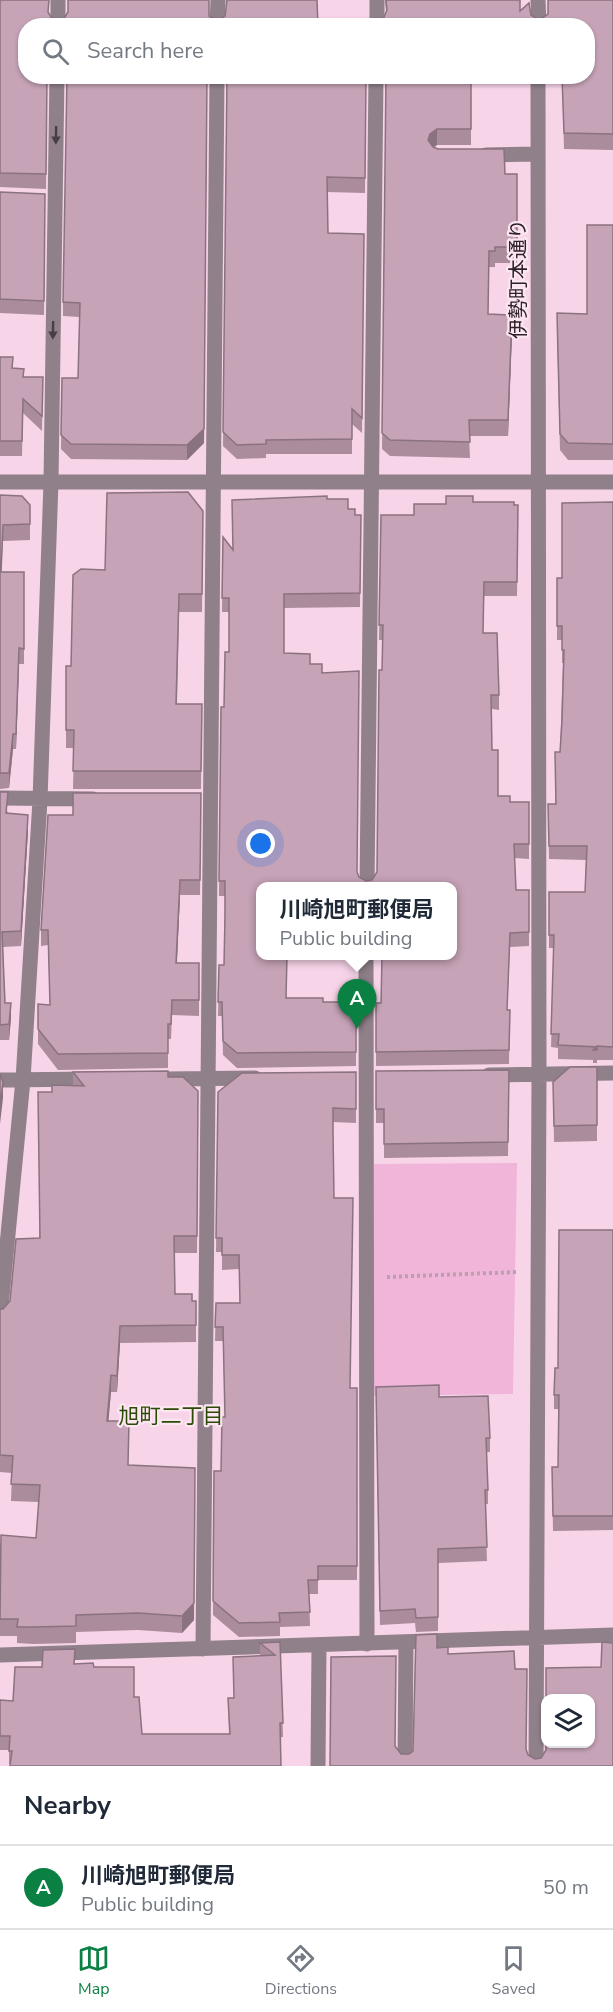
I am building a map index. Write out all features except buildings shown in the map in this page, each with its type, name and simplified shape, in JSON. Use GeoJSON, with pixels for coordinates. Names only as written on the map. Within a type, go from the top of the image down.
{"type":"FeatureCollection","features":[{"type":"Feature","properties":{"kind":"street"},"geometry":{"type":"LineString","coordinates":[[58,0],[58,18]]}},
{"type":"Feature","properties":{"kind":"street"},"geometry":{"type":"LineString","coordinates":[[217,18],[218,0]]}},
{"type":"Feature","properties":{"kind":"street"},"geometry":{"type":"LineString","coordinates":[[377,0],[377,18]]}},
{"type":"Feature","properties":{"kind":"street"},"geometry":{"type":"LineString","coordinates":[[538,0],[539,18]]}},
{"type":"Feature","properties":{"kind":"street"},"geometry":{"type":"LineString","coordinates":[[0,1317],[23,1080],[40,800],[51,482],[50,199],[57,84]]}},
{"type":"Feature","properties":{"kind":"street"},"geometry":{"type":"LineString","coordinates":[[203,1649],[209,1078],[206,799],[215,483],[217,84]]}},
{"type":"Feature","properties":{"kind":"street"},"geometry":{"type":"LineString","coordinates":[[367,882],[376,84]]}},
{"type":"Feature","properties":{"kind":"street","name":"伊勢町本通り"},"geometry":{"type":"LineString","coordinates":[[536,1766],[539,1074],[538,84]]}},
{"type":"Feature","properties":{"kind":"street"},"geometry":{"type":"LineString","coordinates":[[472,155],[538,154]]}},
{"type":"Feature","properties":{"kind":"street"},"geometry":{"type":"LineString","coordinates":[[0,482],[613,482]]}},
{"type":"Feature","properties":{"kind":"street"},"geometry":{"type":"LineString","coordinates":[[0,798],[108,800]]}},
{"type":"Feature","properties":{"kind":"street"},"geometry":{"type":"LineString","coordinates":[[366,960],[367,1644]]}},
{"type":"Feature","properties":{"kind":"street"},"geometry":{"type":"LineString","coordinates":[[468,1075],[613,1073]]}},
{"type":"Feature","properties":{"kind":"street"},"geometry":{"type":"LineString","coordinates":[[154,1079],[272,1077]]}},
{"type":"Feature","properties":{"kind":"street"},"geometry":{"type":"LineString","coordinates":[[0,1080],[106,1079]]}},
{"type":"Feature","properties":{"kind":"street"},"geometry":{"type":"LineString","coordinates":[[0,1655],[613,1635]]}},
{"type":"Feature","properties":{"kind":"street"},"geometry":{"type":"LineString","coordinates":[[405,1762],[406,1643]]}},
{"type":"Feature","properties":{"kind":"street"},"geometry":{"type":"LineString","coordinates":[[318,1766],[320,1646]]}},
{"type":"Feature","properties":{"kind":"path"},"geometry":{"type":"LineString","coordinates":[[376,1277],[504,1272]]}},
{"type":"Feature","properties":{"kind":"shaded area"},"geometry":{"type":"Polygon","coordinates":[[[517,1163],[513,1394],[372,1396],[374,1164],[517,1163]]]}},
{"type":"Feature","properties":{"kind":"place","name":"川崎旭町郵便局"},"geometry":{"type":"Point","coordinates":[357,1029]}},
{"type":"Feature","properties":{"kind":"district","name":"旭町二丁目"},"geometry":{"type":"Point","coordinates":[171,1416]}}]}
